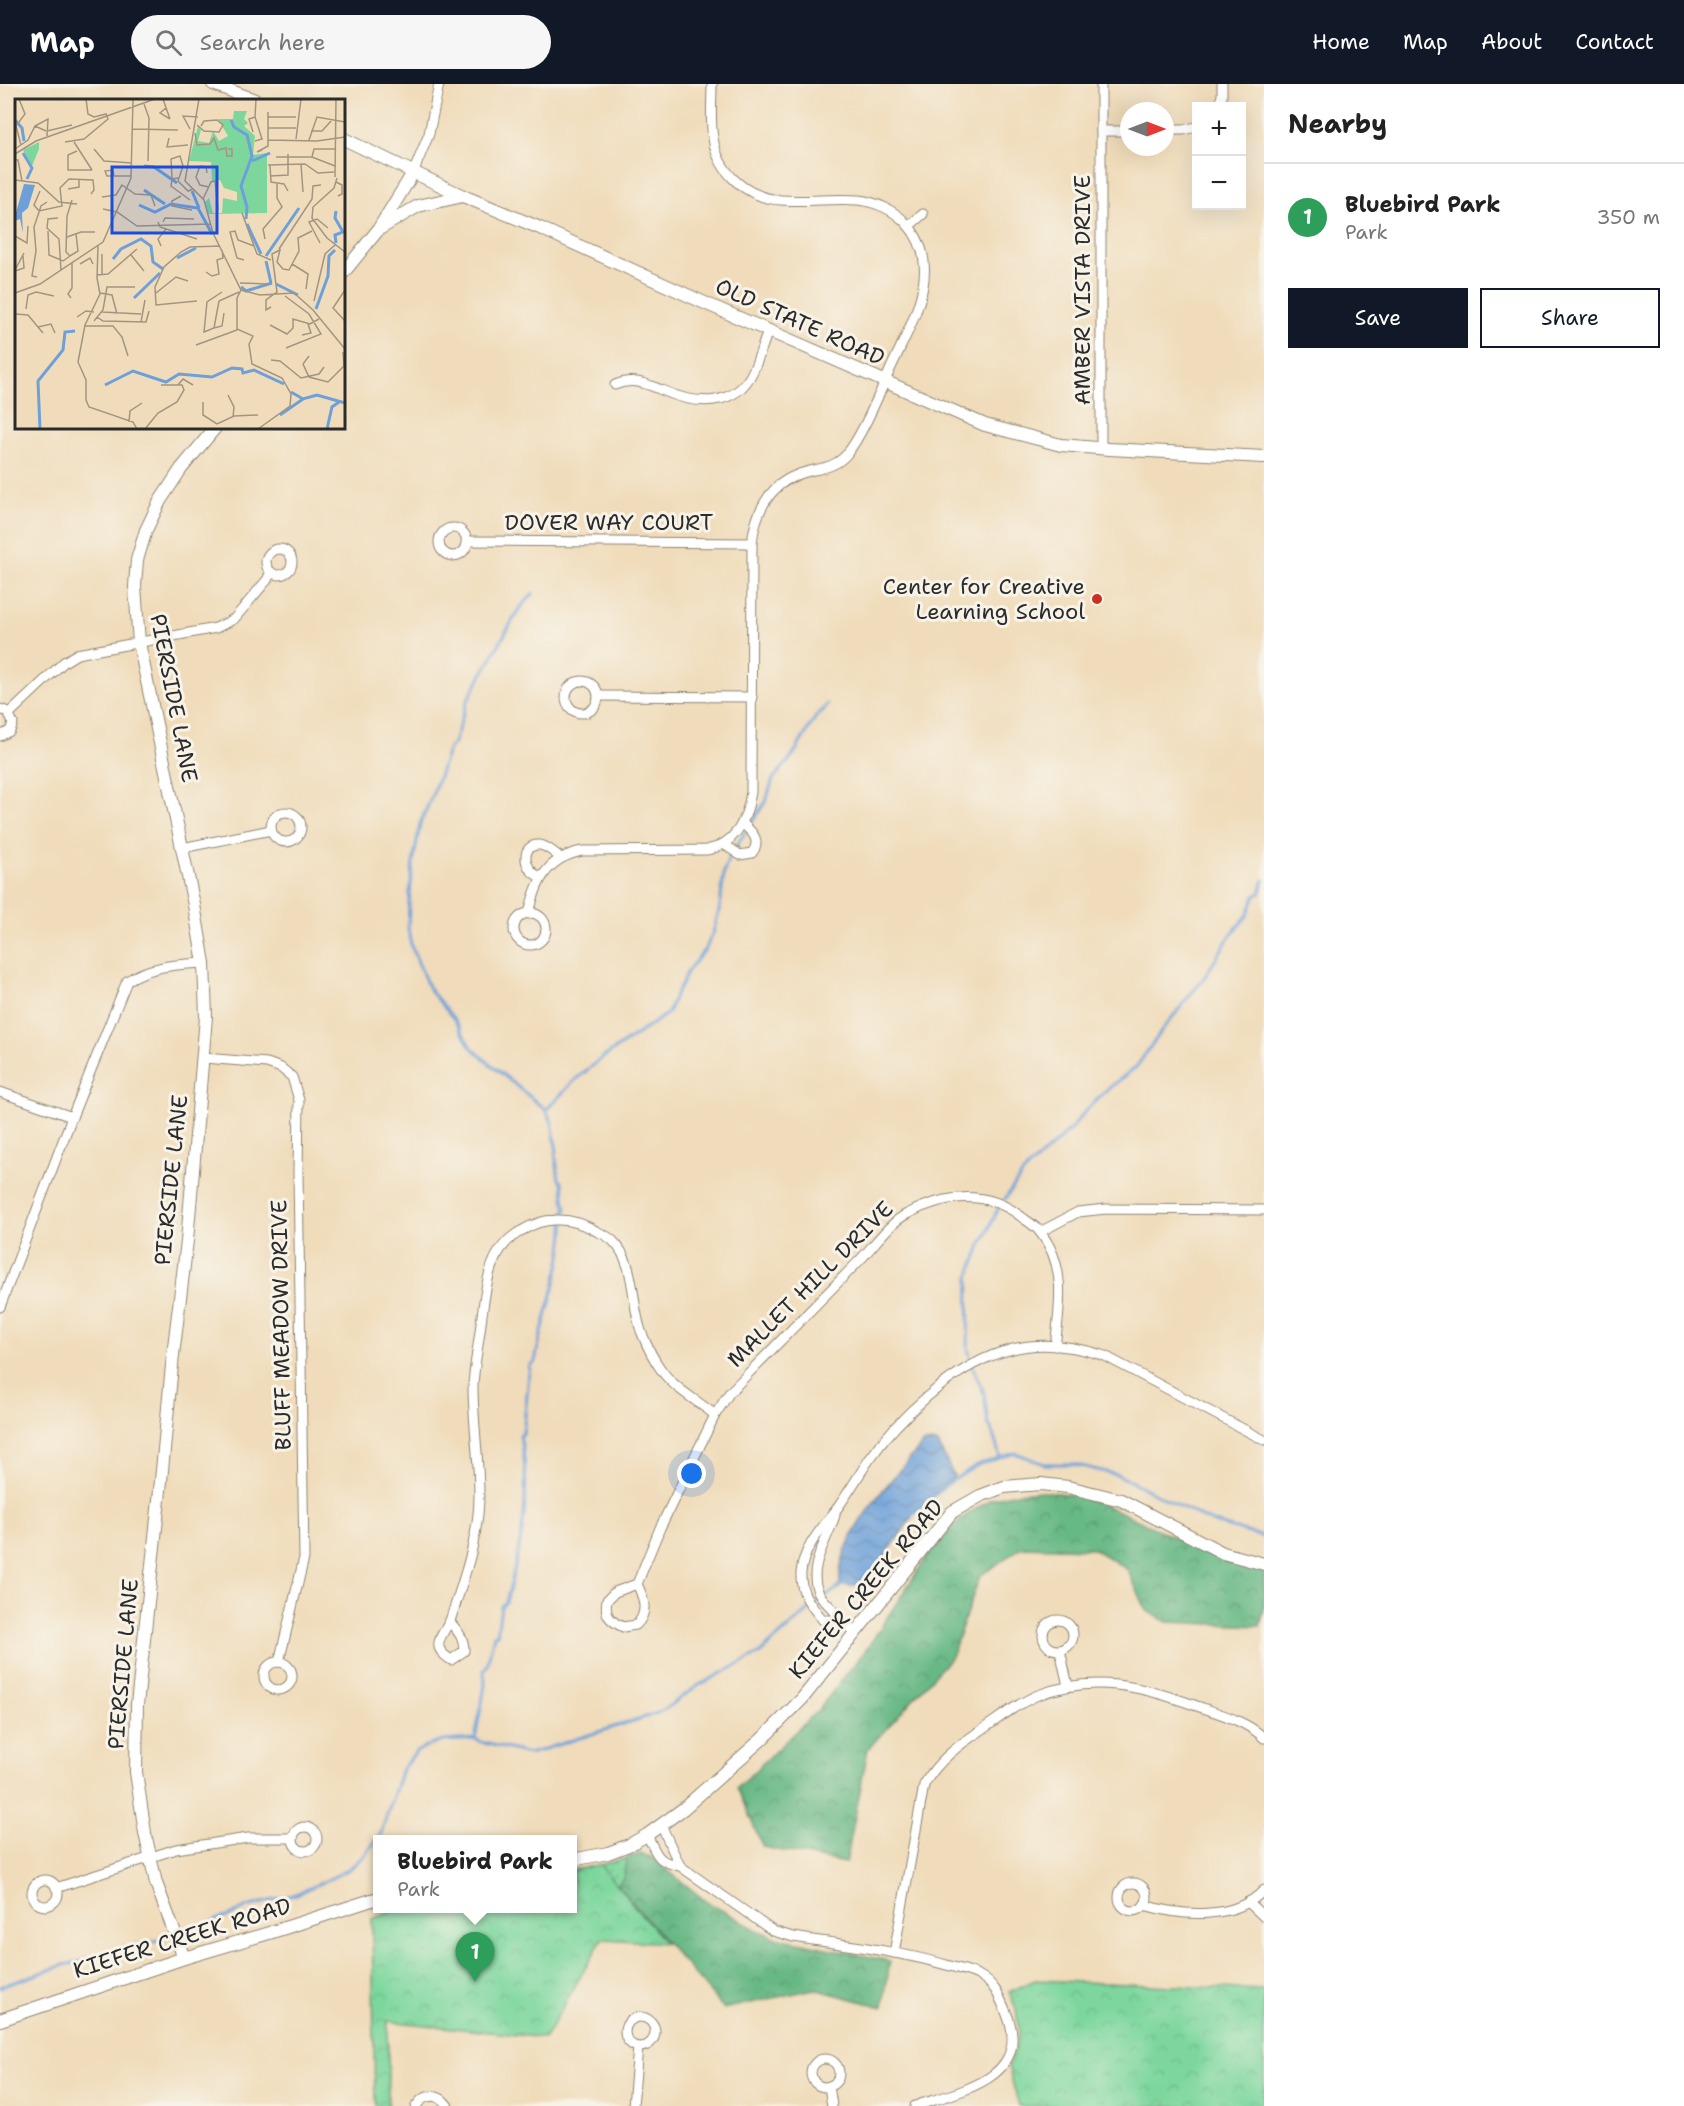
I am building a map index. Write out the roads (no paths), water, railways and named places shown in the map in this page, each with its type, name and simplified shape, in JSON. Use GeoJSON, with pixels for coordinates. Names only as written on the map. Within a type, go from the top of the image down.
{"type":"FeatureCollection","features":[{"type":"Feature","properties":{"kind":"street"},"geometry":{"type":"LineString","coordinates":[[213,84],[252,99]]}},
{"type":"Feature","properties":{"kind":"street"},"geometry":{"type":"LineString","coordinates":[[345,271],[378,230],[413,173],[429,134],[439,84]]}},
{"type":"Feature","properties":{"kind":"street"},"geometry":{"type":"LineString","coordinates":[[529,914],[533,894],[541,877],[561,858],[582,851],[696,851],[725,845],[742,823],[749,807],[751,792],[754,523],[759,509],[777,488],[797,475],[836,464],[852,447],[885,382],[920,302],[925,280],[925,263],[921,247],[909,226],[893,212],[868,202],[768,199],[741,186],[723,166],[716,150],[712,131],[712,84]]}},
{"type":"Feature","properties":{"kind":"street","name":"AMBER VISTA DRIVE"},"geometry":{"type":"LineString","coordinates":[[1101,84],[1101,448]]}},
{"type":"Feature","properties":{"kind":"street"},"geometry":{"type":"LineString","coordinates":[[1220,102],[1222,84]]}},
{"type":"Feature","properties":{"kind":"street"},"geometry":{"type":"LineString","coordinates":[[1174,130],[1192,128]]}},
{"type":"Feature","properties":{"kind":"street"},"geometry":{"type":"LineString","coordinates":[[1101,131],[1120,130]]}},
{"type":"Feature","properties":{"kind":"street","name":"OLD STATE ROAD"},"geometry":{"type":"LineString","coordinates":[[345,139],[463,196],[985,425],[1061,445],[1264,457]]}},
{"type":"Feature","properties":{"kind":"street"},"geometry":{"type":"LineString","coordinates":[[378,230],[418,206],[463,196]]}},
{"type":"Feature","properties":{"kind":"street"},"geometry":{"type":"LineString","coordinates":[[909,226],[923,214]]}},
{"type":"Feature","properties":{"kind":"street"},"geometry":{"type":"LineString","coordinates":[[615,385],[626,381],[638,381],[678,398],[694,402],[723,398],[738,389],[749,377],[768,331]]}},
{"type":"Feature","properties":{"kind":"street","name":"PIERSIDE LANE"},"geometry":{"type":"LineString","coordinates":[[184,1958],[156,1882],[151,1857],[136,1772],[137,1705],[204,1058],[206,1017],[204,963],[139,643],[135,586],[137,560],[146,530],[160,501],[181,469],[214,429]]}},
{"type":"Feature","properties":{"kind":"street","name":"DOVER WAY COURT"},"geometry":{"type":"LineString","coordinates":[[466,541],[752,543]]}},
{"type":"Feature","properties":{"kind":"street"},"geometry":{"type":"LineString","coordinates":[[10,713],[64,662],[77,654],[216,628],[227,623],[234,619],[267,580],[271,572]]}},
{"type":"Feature","properties":{"kind":"street"},"geometry":{"type":"LineString","coordinates":[[598,696],[752,697]]}},
{"type":"Feature","properties":{"kind":"street"},"geometry":{"type":"LineString","coordinates":[[0,709],[10,713],[13,719],[12,728],[7,734],[0,736]]}},
{"type":"Feature","properties":{"kind":"street"},"geometry":{"type":"LineString","coordinates":[[725,845],[740,855],[749,855],[755,849],[755,836],[742,823]]}},
{"type":"Feature","properties":{"kind":"street"},"geometry":{"type":"LineString","coordinates":[[182,848],[271,830]]}},
{"type":"Feature","properties":{"kind":"street"},"geometry":{"type":"LineString","coordinates":[[541,877],[533,874],[527,867],[526,857],[531,848],[542,845],[561,858]]}},
{"type":"Feature","properties":{"kind":"street"},"geometry":{"type":"LineString","coordinates":[[0,1307],[72,1117],[127,981],[153,968],[204,963]]}},
{"type":"Feature","properties":{"kind":"street","name":"BLUFF MEADOW DRIVE"},"geometry":{"type":"LineString","coordinates":[[204,1058],[267,1063],[281,1068],[292,1077],[299,1100],[304,1558],[279,1662]]}},
{"type":"Feature","properties":{"kind":"street"},"geometry":{"type":"LineString","coordinates":[[0,1092],[72,1117]]}},
{"type":"Feature","properties":{"kind":"street","name":"MALLET HILL DRIVE"},"geometry":{"type":"LineString","coordinates":[[637,1584],[660,1528],[715,1414],[730,1392],[904,1215],[946,1198],[991,1200],[1010,1209],[1040,1232],[1054,1256],[1059,1279],[1060,1300],[1055,1346]]}},
{"type":"Feature","properties":{"kind":"street"},"geometry":{"type":"LineString","coordinates":[[1040,1232],[1078,1212],[1106,1209],[1264,1210]]}},
{"type":"Feature","properties":{"kind":"street"},"geometry":{"type":"LineString","coordinates":[[450,1622],[477,1525],[479,1464],[474,1421],[473,1383],[488,1276],[493,1260],[512,1236],[538,1223],[554,1220],[587,1225],[613,1240],[628,1265],[634,1307],[641,1332],[662,1372],[715,1414]]}},
{"type":"Feature","properties":{"kind":"street"},"geometry":{"type":"LineString","coordinates":[[840,1620],[824,1620],[807,1601],[801,1573],[808,1549],[870,1458],[883,1443],[936,1389],[977,1362],[1000,1353],[1027,1347],[1082,1348],[1105,1356],[1264,1440]]}},
{"type":"Feature","properties":{"kind":"street","name":"KIEFER CREEK ROAD"},"geometry":{"type":"LineString","coordinates":[[577,1859],[629,1845],[647,1835],[683,1809],[786,1717],[952,1512],[971,1500],[1004,1487],[1041,1484],[1095,1492],[1121,1500],[1223,1553],[1264,1564]]}},
{"type":"Feature","properties":{"kind":"street"},"geometry":{"type":"LineString","coordinates":[[837,1508],[828,1538],[820,1554],[815,1574],[817,1588],[824,1601],[836,1611],[840,1620],[855,1631]]}},
{"type":"Feature","properties":{"kind":"street"},"geometry":{"type":"LineString","coordinates":[[637,1584],[644,1601],[642,1616],[636,1625],[623,1627],[610,1619],[607,1613],[607,1600],[615,1592],[637,1584]]}},
{"type":"Feature","properties":{"kind":"street"},"geometry":{"type":"LineString","coordinates":[[1060,1650],[1068,1686]]}},
{"type":"Feature","properties":{"kind":"street"},"geometry":{"type":"LineString","coordinates":[[894,1953],[922,1792],[929,1776],[963,1742],[1016,1707],[1037,1695],[1068,1686],[1096,1683],[1127,1685],[1216,1712],[1256,1730],[1264,1738]]}},
{"type":"Feature","properties":{"kind":"street"},"geometry":{"type":"LineString","coordinates":[[1256,1730],[1264,1721]]}},
{"type":"Feature","properties":{"kind":"street"},"geometry":{"type":"LineString","coordinates":[[661,1825],[680,1866]]}},
{"type":"Feature","properties":{"kind":"street"},"geometry":{"type":"LineString","coordinates":[[647,1835],[658,1857],[665,1863],[680,1866],[773,1931],[793,1937],[932,1961],[980,1975],[997,1990],[1013,2028],[1013,2044],[1005,2062],[994,2075],[982,2083],[915,2106]]}},
{"type":"Feature","properties":{"kind":"street"},"geometry":{"type":"LineString","coordinates":[[56,1888],[176,1849],[248,1838],[293,1838]]}},
{"type":"Feature","properties":{"kind":"street"},"geometry":{"type":"LineString","coordinates":[[1144,1905],[1170,1913],[1204,1914],[1248,1902],[1264,1890]]}},
{"type":"Feature","properties":{"kind":"street","name":"KIEFER CREEK ROAD"},"geometry":{"type":"LineString","coordinates":[[0,2020],[184,1958],[269,1934],[373,1900]]}},
{"type":"Feature","properties":{"kind":"street"},"geometry":{"type":"LineString","coordinates":[[1248,1902],[1264,1917]]}},
{"type":"Feature","properties":{"kind":"street"},"geometry":{"type":"LineString","coordinates":[[633,2106],[639,2047]]}},
{"type":"Feature","properties":{"kind":"street"},"geometry":{"type":"LineString","coordinates":[[829,2086],[832,2106]]}},
{"type":"Feature","properties":{"kind":"street"},"geometry":{"type":"LineString","coordinates":[[416,2106],[423,2098],[433,2096],[443,2100],[448,2106]]}},
{"type":"Feature","properties":{"kind":"water"},"geometry":{"type":"Polygon","coordinates":[[[931,1442],[938,1444],[954,1476],[916,1511],[867,1582],[850,1586],[840,1584],[841,1566],[856,1528],[897,1473],[923,1444],[931,1442]]]}},
{"type":"Feature","properties":{"kind":"waterway"},"geometry":{"type":"LineString","coordinates":[[475,1739],[485,1685],[484,1669],[487,1666],[494,1635],[497,1634],[501,1606],[506,1602],[520,1540],[525,1498],[524,1456],[520,1435],[523,1434],[530,1365],[535,1362],[559,1269],[564,1212],[566,1211],[562,1182],[559,1179],[552,1122],[546,1110],[471,1047],[454,1019],[429,989],[411,945],[408,928],[409,903],[420,824],[449,748],[454,743],[467,701],[519,609],[533,594]]}},
{"type":"Feature","properties":{"kind":"waterway"},"geometry":{"type":"LineString","coordinates":[[546,1110],[575,1080],[598,1061],[668,1013],[687,972],[706,948],[713,933],[720,907],[724,871],[730,855],[766,801],[773,779],[792,757],[815,718],[828,704]]}},
{"type":"Feature","properties":{"kind":"waterway"},"geometry":{"type":"LineString","coordinates":[[1000,1457],[988,1424],[984,1393],[973,1368],[968,1348],[969,1277],[980,1248],[998,1209],[1023,1173],[1073,1127],[1085,1111],[1107,1090],[1137,1066],[1204,978],[1230,936],[1247,916],[1255,896],[1260,893],[1264,880]]}},
{"type":"Feature","properties":{"kind":"waterway"},"geometry":{"type":"LineString","coordinates":[[914,1514],[949,1483],[977,1465],[1015,1453],[1044,1464],[1073,1464],[1118,1475],[1214,1523],[1264,1537]]}},
{"type":"Feature","properties":{"kind":"waterway"},"geometry":{"type":"LineString","coordinates":[[380,1835],[402,1769],[416,1752],[425,1747],[443,1741],[475,1739],[529,1754],[655,1714],[699,1685],[759,1654],[816,1604],[842,1585],[848,1584]]}},
{"type":"Feature","properties":{"kind":"waterway"},"geometry":{"type":"LineString","coordinates":[[178,1935],[193,1932],[247,1907],[308,1889],[348,1870],[373,1845]]}},
{"type":"Feature","properties":{"kind":"waterway"},"geometry":{"type":"LineString","coordinates":[[0,1987],[64,1965],[172,1937]]}},
{"type":"Feature","properties":{"kind":"place","name":"Center for Creative Learning School"},"geometry":{"type":"Point","coordinates":[1097,599]}},
{"type":"Feature","properties":{"kind":"place","name":"Bluebird Park"},"geometry":{"type":"Point","coordinates":[475,1982]}}]}
